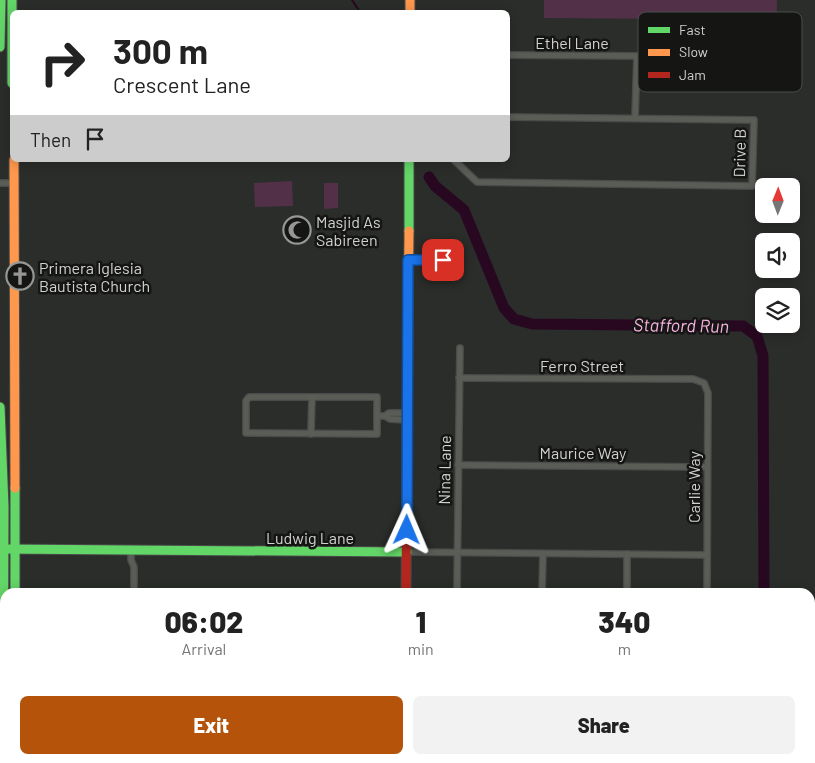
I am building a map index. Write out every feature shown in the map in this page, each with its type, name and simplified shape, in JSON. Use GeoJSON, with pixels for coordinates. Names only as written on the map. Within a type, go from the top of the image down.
{"type":"FeatureCollection","features":[{"type":"Feature","properties":{"kind":"main road"},"geometry":{"type":"LineString","coordinates":[[0,0],[0,47]]}},
{"type":"Feature","properties":{"kind":"main road"},"geometry":{"type":"LineString","coordinates":[[14,162],[15,588]]}},
{"type":"Feature","properties":{"kind":"main road"},"geometry":{"type":"LineString","coordinates":[[406,588],[409,162]]}},
{"type":"Feature","properties":{"kind":"main road"},"geometry":{"type":"LineString","coordinates":[[0,407],[4,588]]}},
{"type":"Feature","properties":{"kind":"main road","name":"Ludwig Lane"},"geometry":{"type":"LineString","coordinates":[[4,549],[406,552]]}},
{"type":"Feature","properties":{"kind":"street","name":"Ethel Lane"},"geometry":{"type":"LineString","coordinates":[[510,55],[636,56],[635,118]]}},
{"type":"Feature","properties":{"kind":"street","name":"Drive B"},"geometry":{"type":"LineString","coordinates":[[456,162],[477,182],[752,186],[754,120],[510,117]]}},
{"type":"Feature","properties":{"kind":"street"},"geometry":{"type":"LineString","coordinates":[[0,183],[14,183]]}},
{"type":"Feature","properties":{"kind":"street"},"geometry":{"type":"LineString","coordinates":[[408,260],[443,260]]}},
{"type":"Feature","properties":{"kind":"street","name":"Nina Lane"},"geometry":{"type":"LineString","coordinates":[[457,588],[460,348]]}},
{"type":"Feature","properties":{"kind":"street","name":"Ferro Street"},"geometry":{"type":"LineString","coordinates":[[459,378],[693,379],[704,383]]}},
{"type":"Feature","properties":{"kind":"street","name":"Carlie Way"},"geometry":{"type":"LineString","coordinates":[[704,383],[708,393],[707,588]]}},
{"type":"Feature","properties":{"kind":"street"},"geometry":{"type":"LineString","coordinates":[[249,397],[377,397],[377,416],[377,434],[246,433],[246,402],[249,397]]}},
{"type":"Feature","properties":{"kind":"street"},"geometry":{"type":"LineString","coordinates":[[312,397],[312,434]]}},
{"type":"Feature","properties":{"kind":"street"},"geometry":{"type":"LineString","coordinates":[[377,416],[386,416],[390,419],[407,416]]}},
{"type":"Feature","properties":{"kind":"street","name":"Maurice Way"},"geometry":{"type":"LineString","coordinates":[[458,465],[707,467]]}},
{"type":"Feature","properties":{"kind":"street"},"geometry":{"type":"LineString","coordinates":[[131,551],[131,560],[134,567],[134,588]]}},
{"type":"Feature","properties":{"kind":"street","name":"Ludwig Lane"},"geometry":{"type":"LineString","coordinates":[[406,552],[706,555]]}},
{"type":"Feature","properties":{"kind":"street"},"geometry":{"type":"LineString","coordinates":[[542,588],[543,554]]}},
{"type":"Feature","properties":{"kind":"street"},"geometry":{"type":"LineString","coordinates":[[627,554],[627,588]]}},
{"type":"Feature","properties":{"kind":"shaded area"},"geometry":{"type":"Polygon","coordinates":[[[544,0],[777,0],[777,12],[638,12],[638,19],[544,18],[544,0]]]}},
{"type":"Feature","properties":{"kind":"shaded area"},"geometry":{"type":"Polygon","coordinates":[[[292,181],[293,206],[255,207],[254,183],[292,181]]]}},
{"type":"Feature","properties":{"kind":"shaded area"},"geometry":{"type":"Polygon","coordinates":[[[324,183],[338,183],[338,208],[324,209],[324,183]]]}},
{"type":"Feature","properties":{"kind":"waterway","name":"Stafford Run"},"geometry":{"type":"LineString","coordinates":[[352,0],[359,10]]}},
{"type":"Feature","properties":{"kind":"waterway","name":"Stafford Run"},"geometry":{"type":"LineString","coordinates":[[429,177],[435,186],[464,210],[504,308],[514,319],[532,324],[743,326],[757,336],[763,356],[764,588]]}},
{"type":"Feature","properties":{"kind":"traffic: fast"},"geometry":{"type":"LineString","coordinates":[[0,47],[1,0]]}},
{"type":"Feature","properties":{"kind":"traffic: fast"},"geometry":{"type":"LineString","coordinates":[[12,0],[12,10]]}},
{"type":"Feature","properties":{"kind":"traffic: fast"},"geometry":{"type":"LineString","coordinates":[[409,162],[409,231]]}},
{"type":"Feature","properties":{"kind":"traffic: fast"},"geometry":{"type":"LineString","coordinates":[[0,407],[4,507],[4,588]]}},
{"type":"Feature","properties":{"kind":"traffic: fast"},"geometry":{"type":"LineString","coordinates":[[15,488],[15,588]]}},
{"type":"Feature","properties":{"kind":"traffic: fast"},"geometry":{"type":"LineString","coordinates":[[3,549],[407,552]]}},
{"type":"Feature","properties":{"kind":"traffic: slow"},"geometry":{"type":"LineString","coordinates":[[410,0],[410,10]]}},
{"type":"Feature","properties":{"kind":"traffic: slow"},"geometry":{"type":"LineString","coordinates":[[14,162],[15,488]]}},
{"type":"Feature","properties":{"kind":"traffic: slow"},"geometry":{"type":"LineString","coordinates":[[407,436],[409,231]]}},
{"type":"Feature","properties":{"kind":"traffic: jam"},"geometry":{"type":"LineString","coordinates":[[406,588],[407,436]]}},
{"type":"Feature","properties":{"kind":"place","name":"Masjid As Sabireen"},"geometry":{"type":"Point","coordinates":[297,230]}},
{"type":"Feature","properties":{"kind":"place","name":"Primera Iglesia Bautista Church"},"geometry":{"type":"Point","coordinates":[20,276]}},
{"type":"Feature","properties":{"kind":"route"},"geometry":{"type":"LineString","coordinates":[[407,530],[408,260],[443,260]]}}]}
